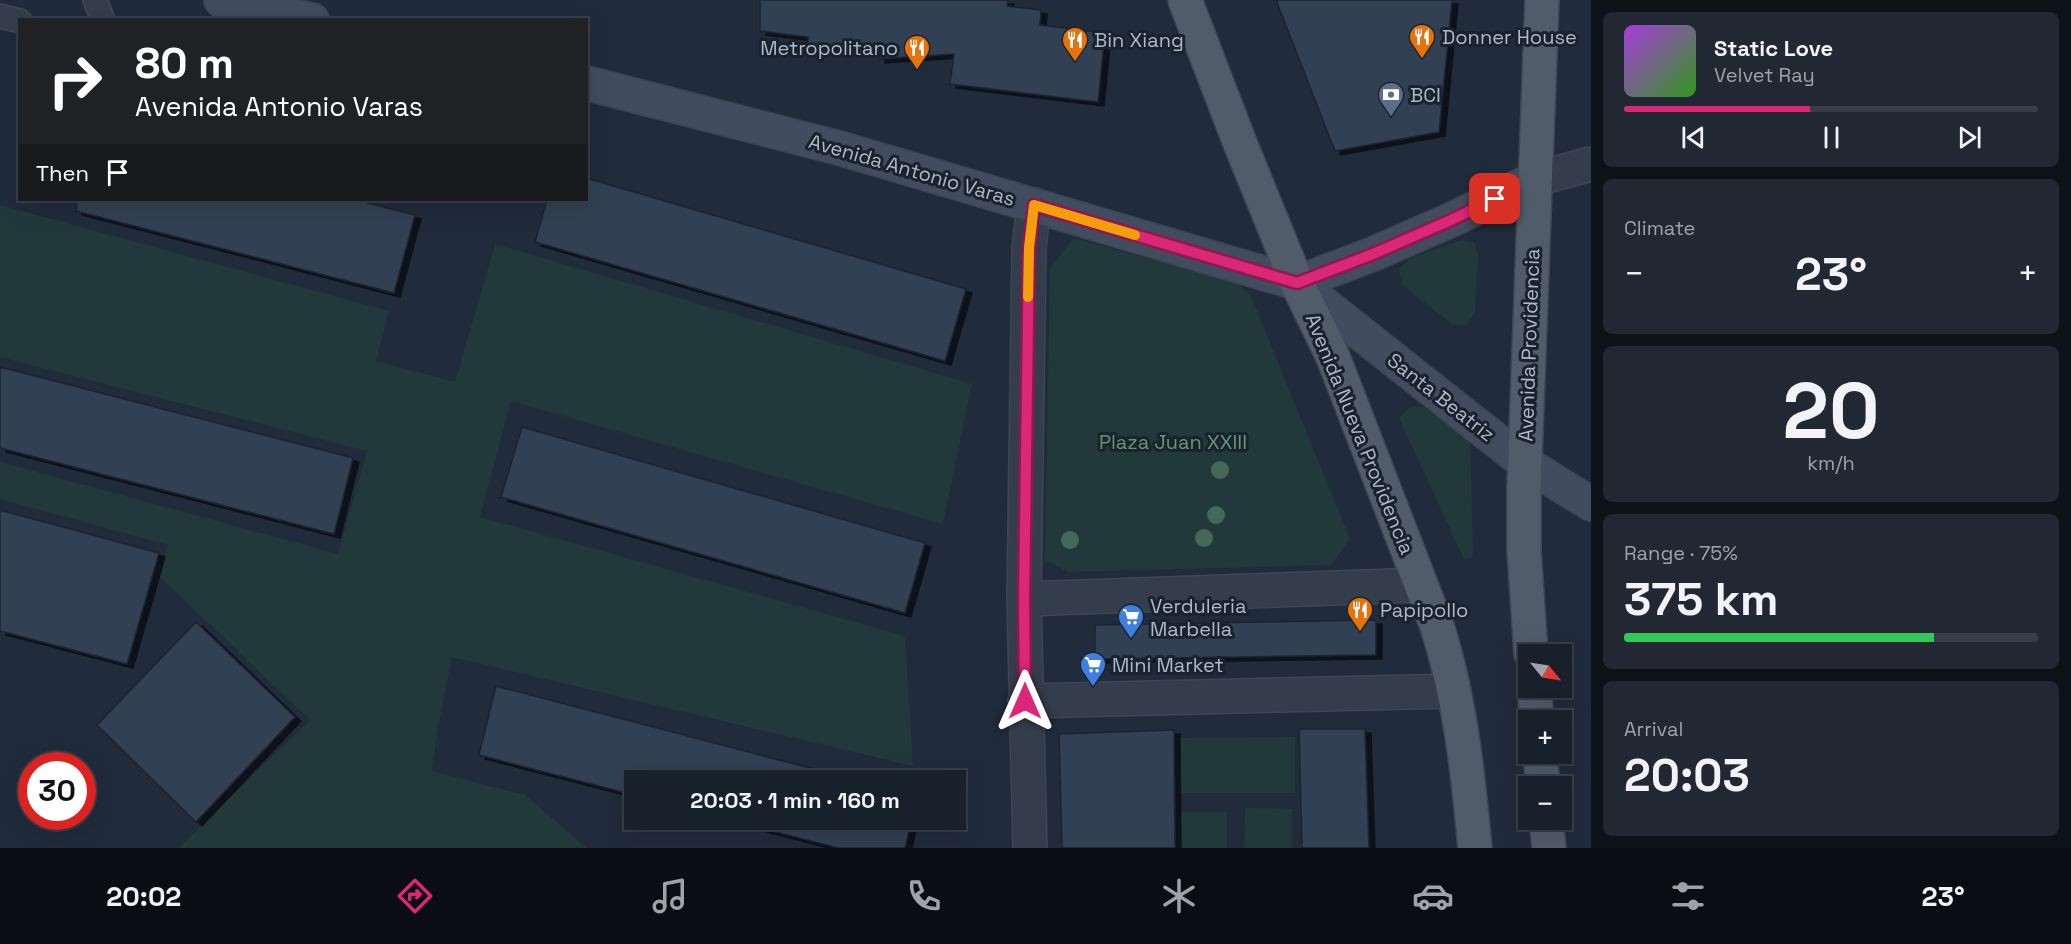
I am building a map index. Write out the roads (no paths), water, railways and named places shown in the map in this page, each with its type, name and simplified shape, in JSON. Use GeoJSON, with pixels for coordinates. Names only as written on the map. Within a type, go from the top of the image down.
{"type":"FeatureCollection","features":[{"type":"Feature","properties":{"kind":"main road"},"geometry":{"type":"LineString","coordinates":[[221,0],[303,18]]}},
{"type":"Feature","properties":{"kind":"main road","name":"Avenida Nueva Providencia"},"geometry":{"type":"LineString","coordinates":[[1185,0],[1297,283],[1333,357],[1450,665],[1468,768],[1475,848]]}},
{"type":"Feature","properties":{"kind":"main road","name":"Avenida Providencia"},"geometry":{"type":"LineString","coordinates":[[1530,644],[1524,550],[1525,463],[1542,0]]}},
{"type":"Feature","properties":{"kind":"main road","name":"Avenida Antonio Varas"},"geometry":{"type":"LineString","coordinates":[[588,84],[839,148],[1297,283]]}},
{"type":"Feature","properties":{"kind":"main road"},"geometry":{"type":"LineString","coordinates":[[1297,283],[1373,254],[1451,220],[1535,179]]}},
{"type":"Feature","properties":{"kind":"main road","name":"Santa Beatriz"},"geometry":{"type":"LineString","coordinates":[[1297,283],[1525,463],[1591,504]]}},
{"type":"Feature","properties":{"kind":"main road"},"geometry":{"type":"LineString","coordinates":[[1547,830],[1549,848]]}},
{"type":"Feature","properties":{"kind":"street"},"geometry":{"type":"LineString","coordinates":[[1535,179],[1591,164]]}},
{"type":"Feature","properties":{"kind":"street"},"geometry":{"type":"LineString","coordinates":[[1030,848],[1024,599],[1029,248],[1034,205]]}},
{"type":"Feature","properties":{"kind":"street"},"geometry":{"type":"LineString","coordinates":[[1024,599],[1421,585]]}},
{"type":"Feature","properties":{"kind":"street"},"geometry":{"type":"LineString","coordinates":[[1025,701],[1454,691]]}},
{"type":"Feature","properties":{"kind":"lane"},"geometry":{"type":"LineString","coordinates":[[95,0],[102,18]]}},
{"type":"Feature","properties":{"kind":"lane"},"geometry":{"type":"LineString","coordinates":[[0,16],[18,20]]}},
{"type":"Feature","properties":{"kind":"place","name":"Donner House"},"geometry":{"type":"Point","coordinates":[1422,60]}},
{"type":"Feature","properties":{"kind":"place","name":"Bin Xiang"},"geometry":{"type":"Point","coordinates":[1075,63]}},
{"type":"Feature","properties":{"kind":"place","name":"Metropolitano"},"geometry":{"type":"Point","coordinates":[917,71]}},
{"type":"Feature","properties":{"kind":"place","name":"BCI"},"geometry":{"type":"Point","coordinates":[1391,118]}},
{"type":"Feature","properties":{"kind":"place","name":"Papipollo"},"geometry":{"type":"Point","coordinates":[1360,633]}},
{"type":"Feature","properties":{"kind":"place","name":"Verduleria Marbella"},"geometry":{"type":"Point","coordinates":[1131,640]}},
{"type":"Feature","properties":{"kind":"place","name":"Mini Market"},"geometry":{"type":"Point","coordinates":[1093,688]}},
{"type":"Feature","properties":{"kind":"park label","name":"Plaza Juan XXIII"},"geometry":{"type":"Point","coordinates":[1173,442]}}]}
